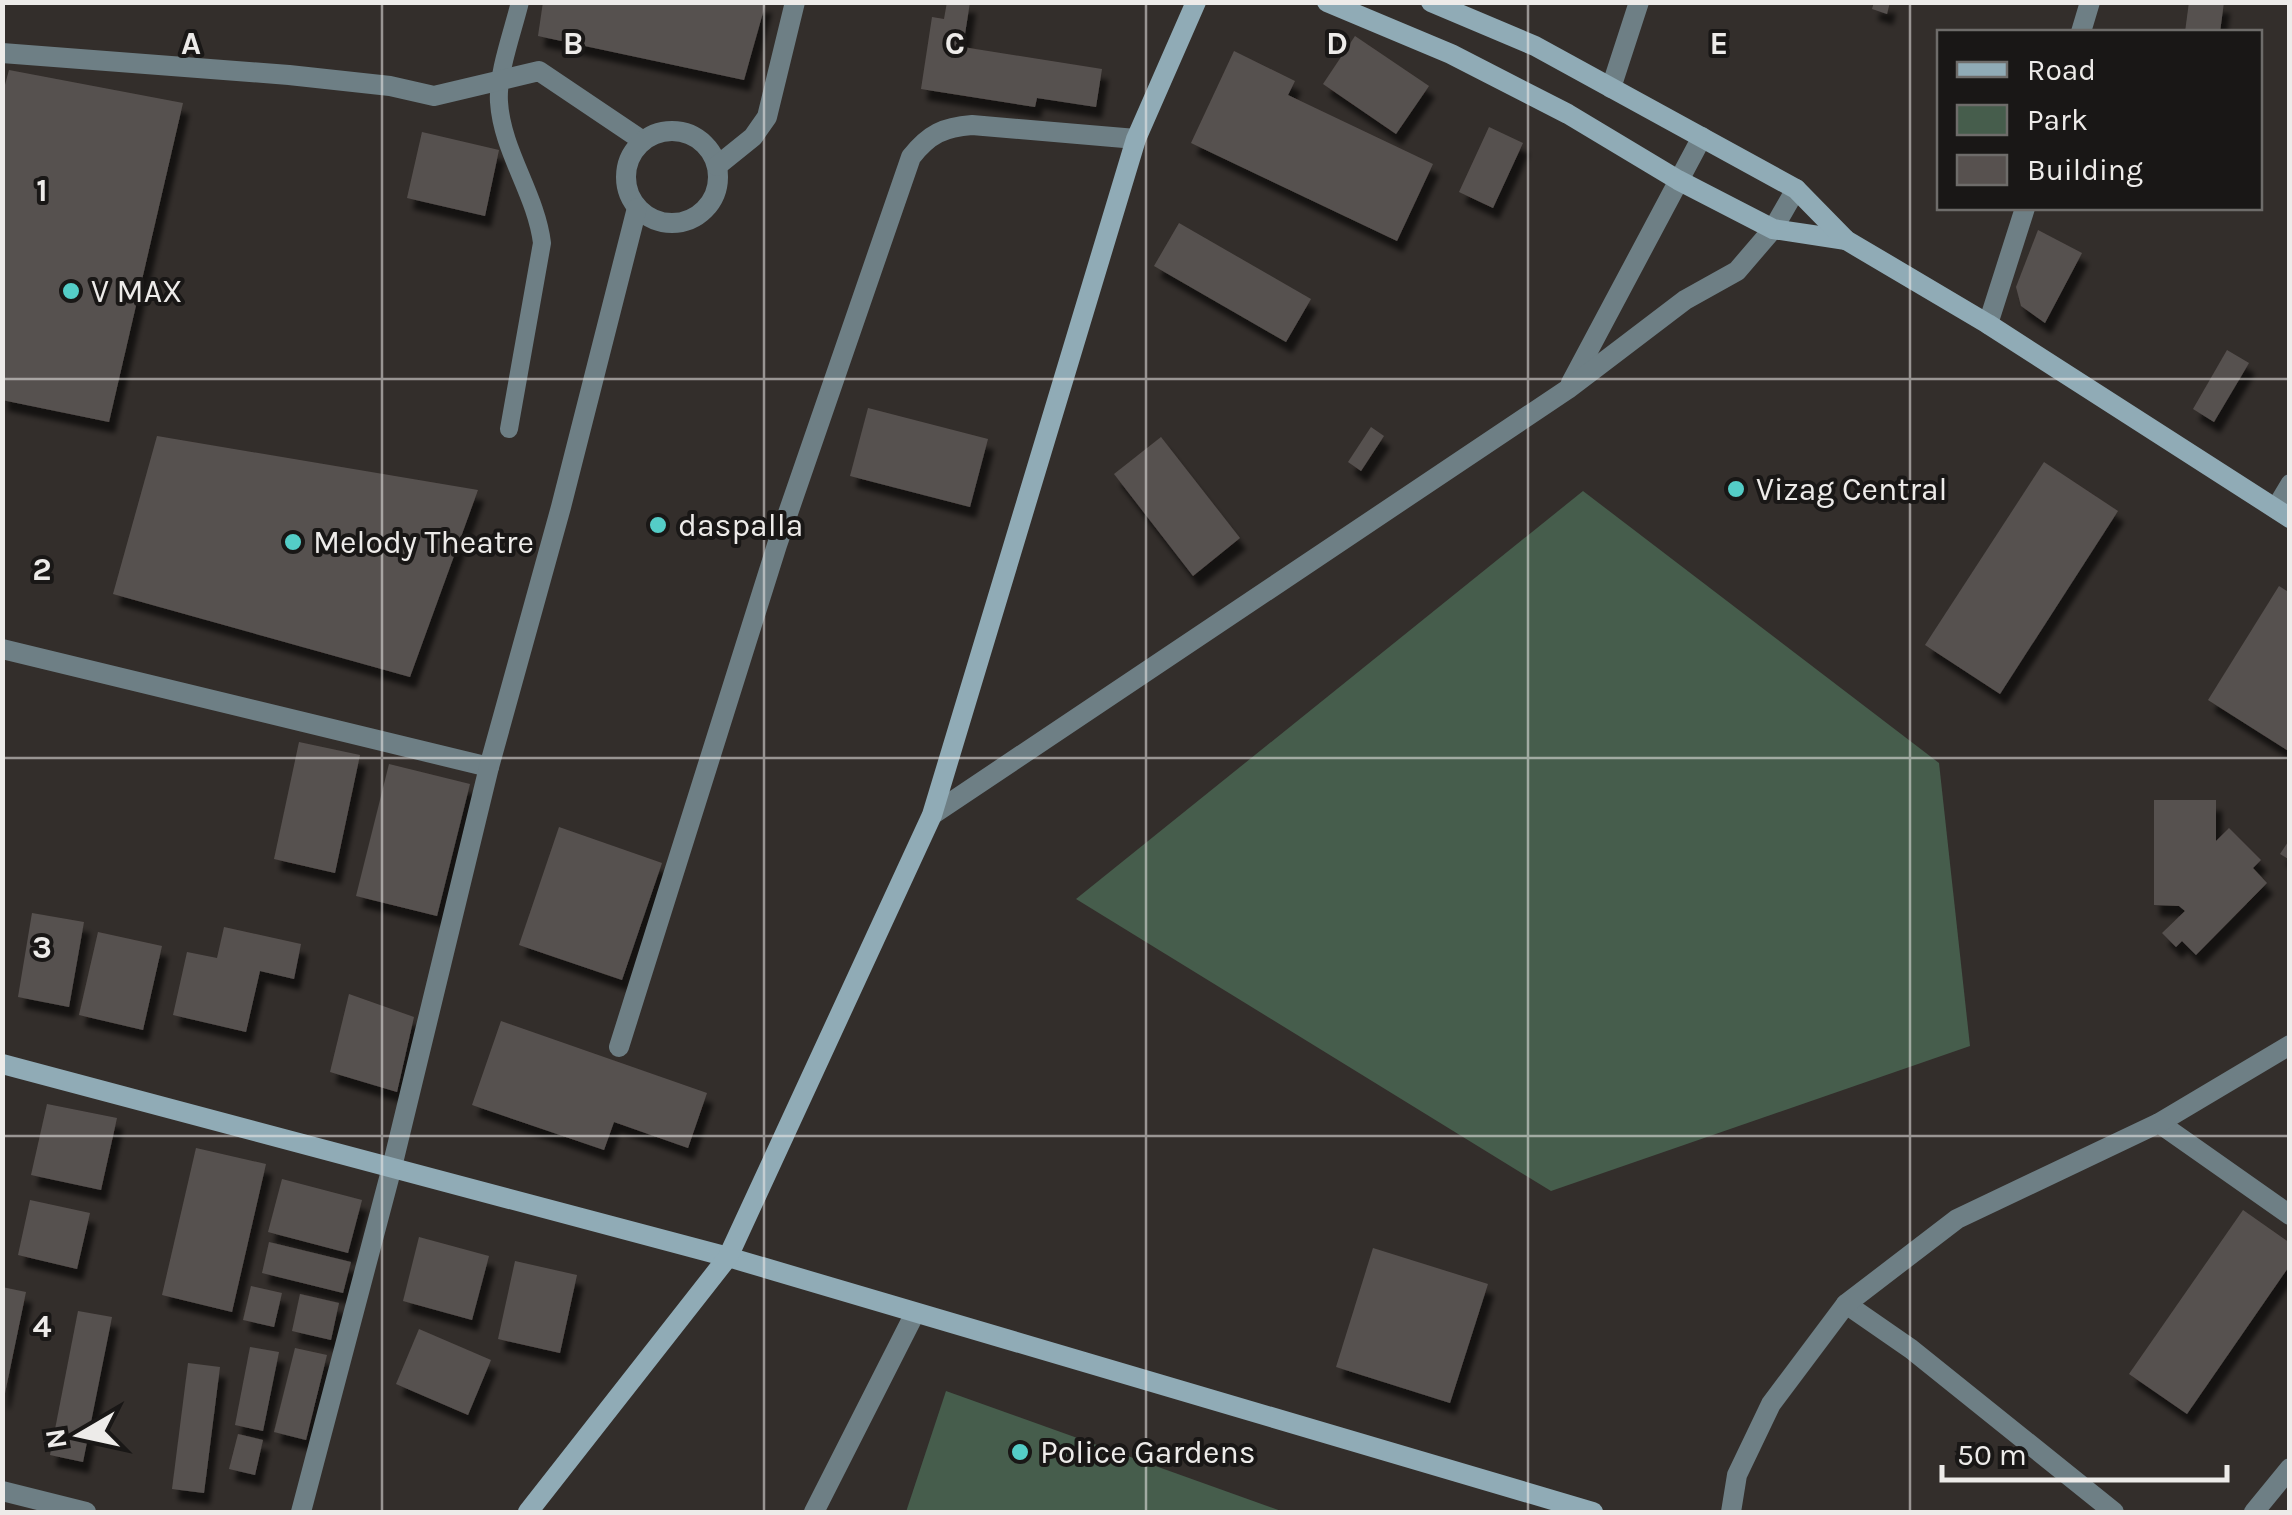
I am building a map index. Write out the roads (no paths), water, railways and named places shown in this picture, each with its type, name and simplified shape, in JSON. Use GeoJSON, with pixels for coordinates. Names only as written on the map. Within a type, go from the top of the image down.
{"type":"FeatureCollection","features":[{"type":"Feature","properties":{"kind":"main road"},"geometry":{"type":"LineString","coordinates":[[528,1512],[728,1257],[932,816],[1136,139],[1196,2]]}},
{"type":"Feature","properties":{"kind":"main road"},"geometry":{"type":"LineString","coordinates":[[1327,2],[1451,54],[1568,114],[1678,180],[1773,229],[1846,240]]}},
{"type":"Feature","properties":{"kind":"main road"},"geometry":{"type":"LineString","coordinates":[[1431,2],[1535,46],[1796,188],[1846,240],[1988,324],[2282,513]]}},
{"type":"Feature","properties":{"kind":"main road"},"geometry":{"type":"LineString","coordinates":[[2,1064],[728,1257],[1591,1512]]}},
{"type":"Feature","properties":{"kind":"street"},"geometry":{"type":"LineString","coordinates":[[717,166],[754,137],[767,118],[796,2]]}},
{"type":"Feature","properties":{"kind":"street"},"geometry":{"type":"LineString","coordinates":[[1611,88],[1639,2]]}},
{"type":"Feature","properties":{"kind":"street"},"geometry":{"type":"LineString","coordinates":[[2082,30],[2090,2]]}},
{"type":"Feature","properties":{"kind":"street"},"geometry":{"type":"LineString","coordinates":[[2,53],[288,75],[390,86],[434,96],[539,71],[643,141]]}},
{"type":"Feature","properties":{"kind":"street"},"geometry":{"type":"LineString","coordinates":[[619,1047],[778,545],[911,158],[926,139],[948,126],[1136,139]]}},
{"type":"Feature","properties":{"kind":"street"},"geometry":{"type":"LineString","coordinates":[[671,131],[685,133],[700,140],[710,151],[717,166],[718,182],[714,197],[693,220],[662,223],[637,208],[626,181],[633,152],[643,141],[671,131]]}},
{"type":"Feature","properties":{"kind":"street"},"geometry":{"type":"LineString","coordinates":[[1568,389],[1702,137]]}},
{"type":"Feature","properties":{"kind":"street"},"geometry":{"type":"LineString","coordinates":[[932,816],[1568,389],[1685,300],[1737,271],[1773,229],[1796,188]]}},
{"type":"Feature","properties":{"kind":"street"},"geometry":{"type":"LineString","coordinates":[[300,1512],[392,1167],[489,766],[561,507],[637,208]]}},
{"type":"Feature","properties":{"kind":"street"},"geometry":{"type":"LineString","coordinates":[[1988,324],[2024,210]]}},
{"type":"Feature","properties":{"kind":"street"},"geometry":{"type":"LineString","coordinates":[[2,648],[489,766]]}},
{"type":"Feature","properties":{"kind":"street"},"geometry":{"type":"LineString","coordinates":[[1731,1512],[1737,1475],[1771,1404],[1846,1304],[1956,1219],[2159,1123],[2290,1045]]}},
{"type":"Feature","properties":{"kind":"street"},"geometry":{"type":"LineString","coordinates":[[2159,1123],[2290,1215]]}},
{"type":"Feature","properties":{"kind":"street"},"geometry":{"type":"LineString","coordinates":[[1846,1304],[1911,1349],[2114,1512]]}},
{"type":"Feature","properties":{"kind":"street"},"geometry":{"type":"LineString","coordinates":[[814,1512],[916,1313]]}},
{"type":"Feature","properties":{"kind":"street"},"geometry":{"type":"LineString","coordinates":[[2254,1512],[2290,1468]]}},
{"type":"Feature","properties":{"kind":"street"},"geometry":{"type":"LineString","coordinates":[[2,1491],[45,1508],[86,1512]]}},
{"type":"Feature","properties":{"kind":"lane"},"geometry":{"type":"LineString","coordinates":[[509,428],[542,243],[539,219],[504,127],[498,99],[520,2]]}},
{"type":"Feature","properties":{"kind":"lane"},"geometry":{"type":"LineString","coordinates":[[2282,513],[2290,483]]}},
{"type":"Feature","properties":{"kind":"place","name":"V MAX"},"geometry":{"type":"Point","coordinates":[71,291]}},
{"type":"Feature","properties":{"kind":"place","name":"Vizag Central"},"geometry":{"type":"Point","coordinates":[1736,489]}},
{"type":"Feature","properties":{"kind":"place","name":"daspalla"},"geometry":{"type":"Point","coordinates":[658,525]}},
{"type":"Feature","properties":{"kind":"place","name":"Melody Theatre"},"geometry":{"type":"Point","coordinates":[293,542]}},
{"type":"Feature","properties":{"kind":"place","name":"Police Gardens"},"geometry":{"type":"Point","coordinates":[1020,1452]}}]}
